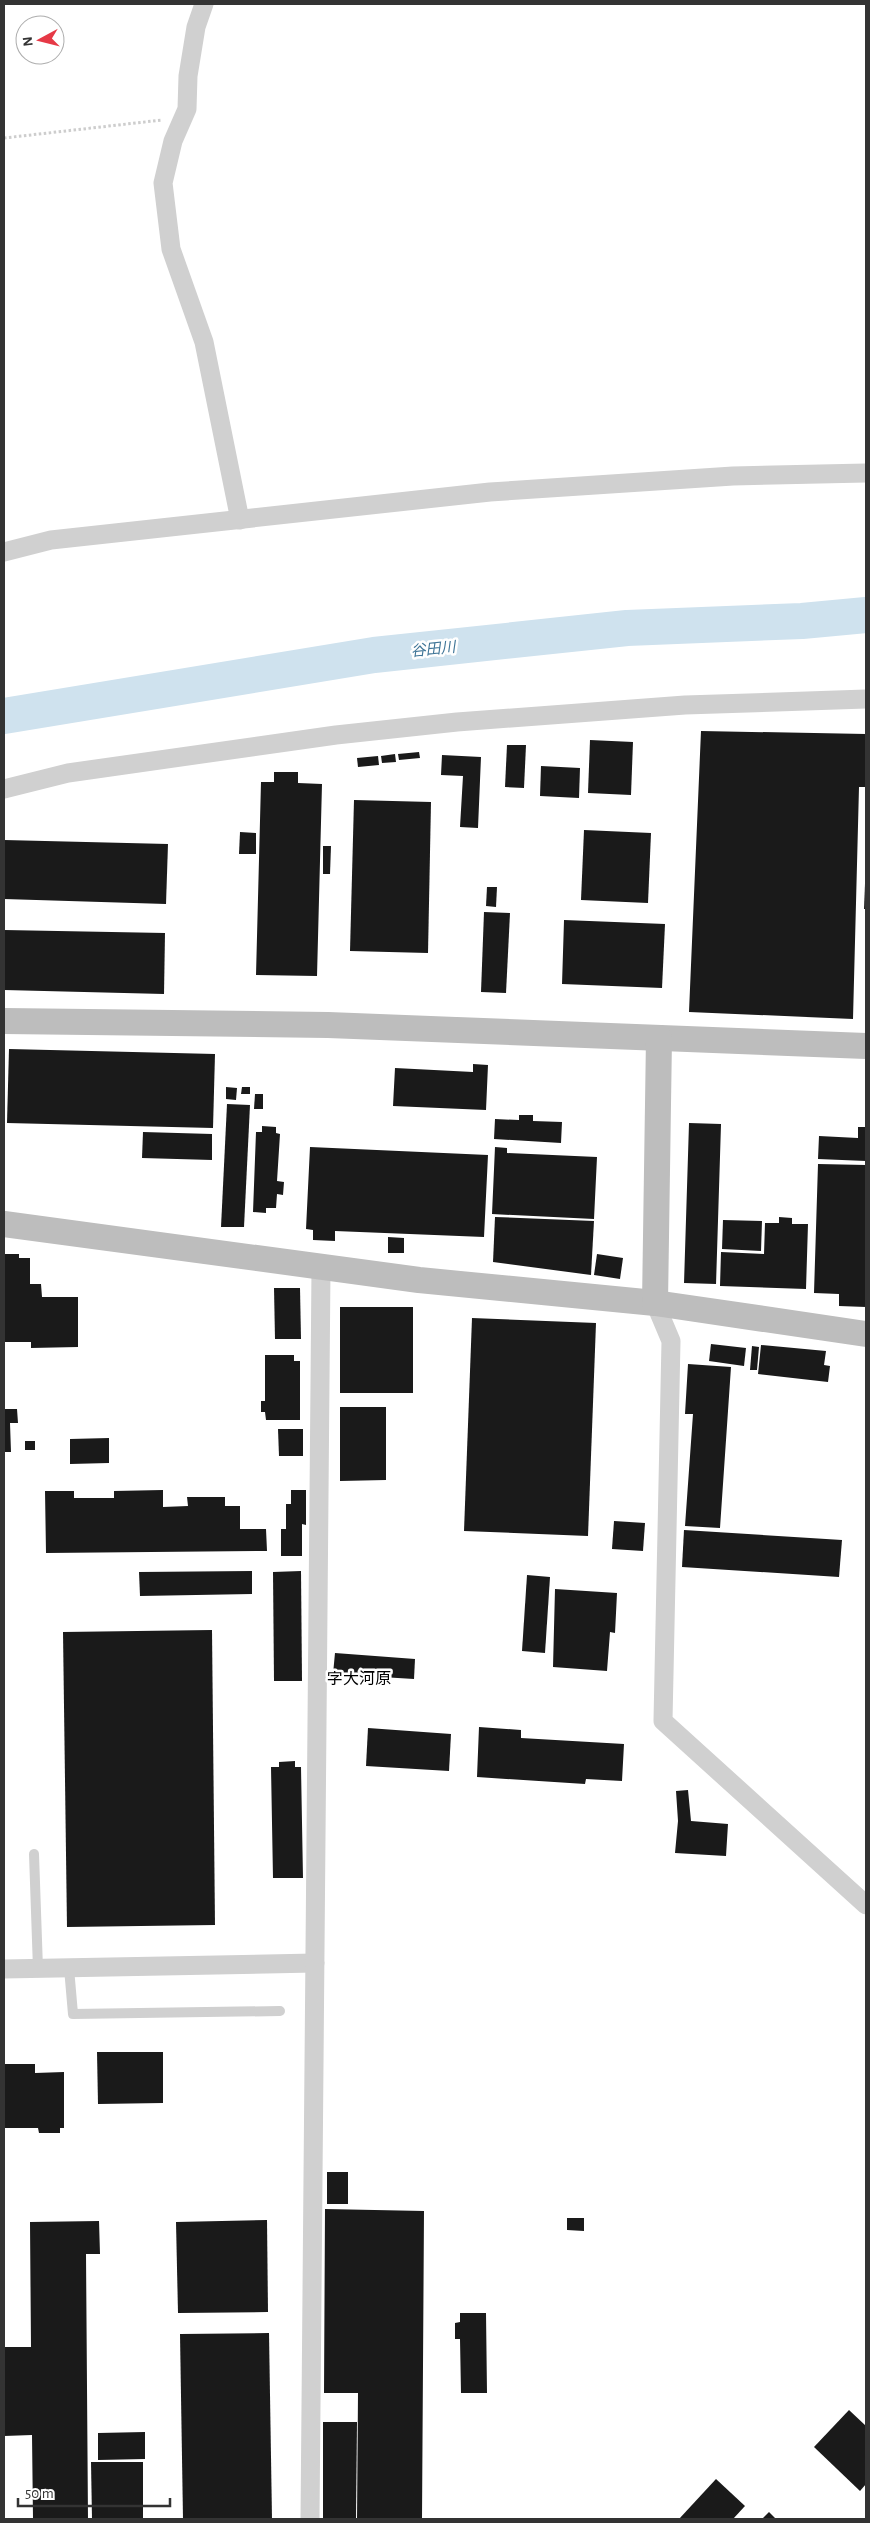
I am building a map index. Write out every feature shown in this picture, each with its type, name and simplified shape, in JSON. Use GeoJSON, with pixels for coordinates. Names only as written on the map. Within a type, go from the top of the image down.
{"type":"FeatureCollection","features":[{"type":"Feature","properties":{"kind":"street"},"geometry":{"type":"LineString","coordinates":[[204,4],[196,27],[188,76],[187,109],[173,141],[163,183],[171,249],[204,342],[240,520]]}},
{"type":"Feature","properties":{"kind":"street"},"geometry":{"type":"LineString","coordinates":[[4,552],[50,540],[490,492],[733,476],[866,473]]}},
{"type":"Feature","properties":{"kind":"street"},"geometry":{"type":"LineString","coordinates":[[4,789],[68,773],[336,735],[457,722],[684,705],[866,699]]}},
{"type":"Feature","properties":{"kind":"street"},"geometry":{"type":"LineString","coordinates":[[4,1021],[328,1025],[866,1046]]}},
{"type":"Feature","properties":{"kind":"street"},"geometry":{"type":"LineString","coordinates":[[659,1038],[655,1303],[671,1341],[663,1721],[866,1905]]}},
{"type":"Feature","properties":{"kind":"street"},"geometry":{"type":"LineString","coordinates":[[4,1224],[419,1280],[655,1303],[866,1334]]}},
{"type":"Feature","properties":{"kind":"street"},"geometry":{"type":"LineString","coordinates":[[310,2519],[321,1268]]}},
{"type":"Feature","properties":{"kind":"street"},"geometry":{"type":"LineString","coordinates":[[4,1969],[315,1963]]}},
{"type":"Feature","properties":{"kind":"lane"},"geometry":{"type":"LineString","coordinates":[[34,1854],[38,1969]]}},
{"type":"Feature","properties":{"kind":"lane"},"geometry":{"type":"LineString","coordinates":[[69,1968],[73,2014],[280,2011]]}},
{"type":"Feature","properties":{"kind":"path"},"geometry":{"type":"LineString","coordinates":[[4,138],[184,117]]}},
{"type":"Feature","properties":{"kind":"building"},"geometry":{"type":"Polygon","coordinates":[[[701,731],[866,734],[866,787],[859,787],[853,1019],[689,1012],[701,731]]]}},
{"type":"Feature","properties":{"kind":"building"},"geometry":{"type":"Polygon","coordinates":[[[590,740],[633,742],[631,795],[588,793],[590,740]]]}},
{"type":"Feature","properties":{"kind":"building"},"geometry":{"type":"Polygon","coordinates":[[[507,745],[526,745],[524,788],[505,787],[507,745]]]}},
{"type":"Feature","properties":{"kind":"building"},"geometry":{"type":"Polygon","coordinates":[[[419,752],[420,758],[399,760],[398,754],[419,752]]]}},
{"type":"Feature","properties":{"kind":"building"},"geometry":{"type":"Polygon","coordinates":[[[395,754],[396,762],[382,763],[381,756],[395,754]]]}},
{"type":"Feature","properties":{"kind":"building"},"geometry":{"type":"Polygon","coordinates":[[[442,755],[481,757],[478,828],[460,827],[463,776],[441,775],[442,755]]]}},
{"type":"Feature","properties":{"kind":"building"},"geometry":{"type":"Polygon","coordinates":[[[378,756],[379,765],[358,767],[357,758],[378,756]]]}},
{"type":"Feature","properties":{"kind":"building"},"geometry":{"type":"Polygon","coordinates":[[[541,766],[580,768],[579,798],[540,796],[541,766]]]}},
{"type":"Feature","properties":{"kind":"building"},"geometry":{"type":"Polygon","coordinates":[[[274,772],[298,772],[298,783],[322,784],[317,976],[256,975],[261,782],[274,782],[274,772]]]}},
{"type":"Feature","properties":{"kind":"building"},"geometry":{"type":"Polygon","coordinates":[[[354,800],[431,802],[428,953],[350,951],[354,800]]]}},
{"type":"Feature","properties":{"kind":"building"},"geometry":{"type":"Polygon","coordinates":[[[584,830],[651,833],[648,903],[581,900],[584,830]]]}},
{"type":"Feature","properties":{"kind":"building"},"geometry":{"type":"Polygon","coordinates":[[[240,832],[256,833],[256,854],[239,854],[240,832]]]}},
{"type":"Feature","properties":{"kind":"building"},"geometry":{"type":"Polygon","coordinates":[[[4,840],[168,844],[166,904],[4,899],[4,840]]]}},
{"type":"Feature","properties":{"kind":"building"},"geometry":{"type":"Polygon","coordinates":[[[323,846],[331,846],[330,874],[323,874],[323,846]]]}},
{"type":"Feature","properties":{"kind":"building"},"geometry":{"type":"Polygon","coordinates":[[[865,884],[866,909],[864,909],[865,884]]]}},
{"type":"Feature","properties":{"kind":"building"},"geometry":{"type":"Polygon","coordinates":[[[487,887],[497,887],[496,907],[486,906],[487,887]]]}},
{"type":"Feature","properties":{"kind":"building"},"geometry":{"type":"Polygon","coordinates":[[[484,912],[510,913],[506,993],[481,992],[484,912]]]}},
{"type":"Feature","properties":{"kind":"building"},"geometry":{"type":"Polygon","coordinates":[[[564,920],[665,924],[662,988],[562,984],[564,920]]]}},
{"type":"Feature","properties":{"kind":"building"},"geometry":{"type":"Polygon","coordinates":[[[4,930],[165,933],[164,994],[4,990],[4,930]]]}},
{"type":"Feature","properties":{"kind":"building"},"geometry":{"type":"Polygon","coordinates":[[[9,1049],[215,1054],[213,1128],[7,1123],[9,1049]]]}},
{"type":"Feature","properties":{"kind":"building"},"geometry":{"type":"Polygon","coordinates":[[[473,1064],[488,1065],[486,1110],[393,1106],[395,1068],[473,1072],[473,1064]]]}},
{"type":"Feature","properties":{"kind":"building"},"geometry":{"type":"Polygon","coordinates":[[[226,1087],[237,1088],[236,1100],[226,1099],[226,1087]]]}},
{"type":"Feature","properties":{"kind":"building"},"geometry":{"type":"Polygon","coordinates":[[[242,1087],[250,1087],[250,1094],[241,1094],[242,1087]]]}},
{"type":"Feature","properties":{"kind":"building"},"geometry":{"type":"Polygon","coordinates":[[[255,1094],[263,1094],[263,1109],[254,1109],[255,1094]]]}},
{"type":"Feature","properties":{"kind":"building"},"geometry":{"type":"Polygon","coordinates":[[[227,1104],[250,1105],[244,1227],[221,1227],[227,1104]]]}},
{"type":"Feature","properties":{"kind":"building"},"geometry":{"type":"Polygon","coordinates":[[[519,1115],[533,1115],[533,1121],[562,1122],[561,1143],[494,1139],[495,1119],[519,1120],[519,1115]]]}},
{"type":"Feature","properties":{"kind":"building"},"geometry":{"type":"Polygon","coordinates":[[[689,1123],[721,1124],[716,1284],[684,1283],[689,1123]]]}},
{"type":"Feature","properties":{"kind":"building"},"geometry":{"type":"Polygon","coordinates":[[[262,1126],[276,1127],[276,1133],[280,1134],[277,1181],[284,1182],[283,1195],[277,1194],[276,1208],[266,1208],[266,1213],[253,1212],[256,1132],[262,1132],[262,1126]]]}},
{"type":"Feature","properties":{"kind":"building"},"geometry":{"type":"Polygon","coordinates":[[[858,1127],[866,1127],[866,1161],[818,1159],[819,1136],[858,1138],[858,1127]]]}},
{"type":"Feature","properties":{"kind":"building"},"geometry":{"type":"Polygon","coordinates":[[[143,1132],[212,1134],[212,1160],[142,1158],[143,1132]]]}},
{"type":"Feature","properties":{"kind":"building"},"geometry":{"type":"Polygon","coordinates":[[[310,1147],[488,1155],[484,1237],[335,1231],[335,1241],[313,1240],[313,1230],[306,1229],[310,1147]]]}},
{"type":"Feature","properties":{"kind":"building"},"geometry":{"type":"Polygon","coordinates":[[[495,1147],[507,1148],[507,1153],[597,1157],[594,1219],[492,1214],[495,1147]]]}},
{"type":"Feature","properties":{"kind":"building"},"geometry":{"type":"Polygon","coordinates":[[[818,1164],[866,1165],[866,1307],[839,1306],[839,1294],[814,1293],[818,1164]]]}},
{"type":"Feature","properties":{"kind":"building"},"geometry":{"type":"Polygon","coordinates":[[[495,1217],[594,1221],[591,1275],[493,1262],[495,1217]]]}},
{"type":"Feature","properties":{"kind":"building"},"geometry":{"type":"Polygon","coordinates":[[[779,1217],[792,1218],[792,1224],[808,1224],[806,1289],[720,1286],[721,1252],[764,1254],[765,1223],[779,1223],[779,1217]]]}},
{"type":"Feature","properties":{"kind":"building"},"geometry":{"type":"Polygon","coordinates":[[[723,1220],[762,1221],[761,1251],[722,1249],[723,1220]]]}},
{"type":"Feature","properties":{"kind":"building"},"geometry":{"type":"Polygon","coordinates":[[[388,1237],[404,1238],[404,1253],[388,1253],[388,1237]]]}},
{"type":"Feature","properties":{"kind":"building"},"geometry":{"type":"Polygon","coordinates":[[[4,1254],[19,1254],[19,1258],[30,1258],[30,1284],[41,1284],[42,1297],[78,1297],[78,1347],[31,1348],[31,1342],[4,1342],[4,1254]]]}},
{"type":"Feature","properties":{"kind":"building"},"geometry":{"type":"Polygon","coordinates":[[[597,1254],[623,1258],[620,1279],[594,1275],[597,1254]]]}},
{"type":"Feature","properties":{"kind":"building"},"geometry":{"type":"Polygon","coordinates":[[[274,1288],[300,1288],[301,1339],[275,1339],[274,1288]]]}},
{"type":"Feature","properties":{"kind":"building"},"geometry":{"type":"Polygon","coordinates":[[[340,1307],[413,1307],[413,1393],[340,1393],[340,1307]]]}},
{"type":"Feature","properties":{"kind":"building"},"geometry":{"type":"Polygon","coordinates":[[[472,1318],[596,1323],[588,1536],[464,1531],[472,1318]]]}},
{"type":"Feature","properties":{"kind":"building"},"geometry":{"type":"Polygon","coordinates":[[[711,1344],[746,1348],[744,1366],[709,1361],[711,1344]]]}},
{"type":"Feature","properties":{"kind":"building"},"geometry":{"type":"Polygon","coordinates":[[[761,1345],[826,1351],[824,1365],[830,1366],[828,1382],[758,1374],[761,1345]]]}},
{"type":"Feature","properties":{"kind":"building"},"geometry":{"type":"Polygon","coordinates":[[[752,1346],[759,1347],[757,1370],[750,1370],[752,1346]]]}},
{"type":"Feature","properties":{"kind":"building"},"geometry":{"type":"Polygon","coordinates":[[[265,1355],[294,1355],[294,1361],[300,1361],[300,1420],[266,1420],[265,1412],[261,1412],[261,1401],[265,1401],[265,1355]]]}},
{"type":"Feature","properties":{"kind":"building"},"geometry":{"type":"Polygon","coordinates":[[[688,1364],[731,1367],[720,1528],[685,1526],[693,1414],[685,1414],[688,1364]]]}},
{"type":"Feature","properties":{"kind":"building"},"geometry":{"type":"Polygon","coordinates":[[[340,1407],[386,1407],[386,1480],[340,1481],[340,1407]]]}},
{"type":"Feature","properties":{"kind":"building"},"geometry":{"type":"Polygon","coordinates":[[[4,1409],[17,1409],[18,1423],[10,1423],[11,1452],[4,1452],[4,1409]]]}},
{"type":"Feature","properties":{"kind":"building"},"geometry":{"type":"Polygon","coordinates":[[[278,1429],[303,1429],[303,1456],[279,1456],[278,1429]]]}},
{"type":"Feature","properties":{"kind":"building"},"geometry":{"type":"Polygon","coordinates":[[[109,1438],[109,1463],[70,1464],[70,1439],[109,1438]]]}},
{"type":"Feature","properties":{"kind":"building"},"geometry":{"type":"Polygon","coordinates":[[[25,1441],[35,1441],[35,1450],[25,1450],[25,1441]]]}},
{"type":"Feature","properties":{"kind":"building"},"geometry":{"type":"Polygon","coordinates":[[[163,1490],[163,1507],[188,1506],[187,1497],[225,1497],[225,1506],[240,1506],[240,1529],[266,1529],[267,1551],[46,1553],[45,1491],[74,1491],[74,1498],[114,1498],[114,1491],[163,1490]]]}},
{"type":"Feature","properties":{"kind":"building"},"geometry":{"type":"Polygon","coordinates":[[[291,1490],[306,1490],[306,1525],[302,1524],[302,1556],[281,1556],[281,1529],[286,1529],[286,1504],[291,1504],[291,1490]]]}},
{"type":"Feature","properties":{"kind":"building"},"geometry":{"type":"Polygon","coordinates":[[[614,1521],[645,1523],[643,1551],[612,1549],[614,1521]]]}},
{"type":"Feature","properties":{"kind":"building"},"geometry":{"type":"Polygon","coordinates":[[[684,1530],[842,1540],[839,1577],[682,1567],[684,1530]]]}},
{"type":"Feature","properties":{"kind":"building"},"geometry":{"type":"Polygon","coordinates":[[[252,1571],[252,1594],[140,1596],[139,1572],[252,1571]]]}},
{"type":"Feature","properties":{"kind":"building"},"geometry":{"type":"Polygon","coordinates":[[[301,1571],[302,1681],[274,1681],[273,1572],[301,1571]]]}},
{"type":"Feature","properties":{"kind":"building"},"geometry":{"type":"Polygon","coordinates":[[[527,1575],[550,1577],[545,1653],[522,1651],[527,1575]]]}},
{"type":"Feature","properties":{"kind":"building"},"geometry":{"type":"Polygon","coordinates":[[[555,1589],[617,1593],[615,1633],[610,1632],[607,1671],[553,1667],[555,1589]]]}},
{"type":"Feature","properties":{"kind":"building"},"geometry":{"type":"Polygon","coordinates":[[[212,1630],[215,1925],[67,1927],[63,1632],[212,1630]]]}},
{"type":"Feature","properties":{"kind":"building"},"geometry":{"type":"Polygon","coordinates":[[[335,1653],[415,1659],[414,1679],[333,1674],[335,1653]]]}},
{"type":"Feature","properties":{"kind":"building"},"geometry":{"type":"Polygon","coordinates":[[[479,1727],[521,1730],[521,1738],[624,1744],[622,1781],[586,1779],[585,1784],[477,1777],[479,1727]]]}},
{"type":"Feature","properties":{"kind":"building"},"geometry":{"type":"Polygon","coordinates":[[[368,1728],[451,1734],[449,1771],[366,1766],[368,1728]]]}},
{"type":"Feature","properties":{"kind":"building"},"geometry":{"type":"Polygon","coordinates":[[[295,1761],[295,1767],[301,1767],[303,1878],[273,1878],[271,1767],[279,1767],[279,1762],[295,1761]]]}},
{"type":"Feature","properties":{"kind":"building"},"geometry":{"type":"Polygon","coordinates":[[[688,1790],[691,1821],[728,1824],[726,1856],[675,1853],[678,1821],[676,1791],[688,1790]]]}},
{"type":"Feature","properties":{"kind":"building"},"geometry":{"type":"Polygon","coordinates":[[[97,2052],[163,2052],[163,2103],[98,2104],[97,2052]]]}},
{"type":"Feature","properties":{"kind":"building"},"geometry":{"type":"Polygon","coordinates":[[[4,2064],[35,2064],[35,2073],[64,2072],[64,2128],[60,2128],[60,2133],[39,2133],[38,2128],[4,2128],[4,2064]]]}},
{"type":"Feature","properties":{"kind":"building"},"geometry":{"type":"Polygon","coordinates":[[[327,2172],[348,2172],[348,2204],[327,2204],[327,2172]]]}},
{"type":"Feature","properties":{"kind":"building"},"geometry":{"type":"Polygon","coordinates":[[[325,2209],[424,2211],[422,2519],[357,2519],[358,2393],[324,2393],[325,2209]]]}},
{"type":"Feature","properties":{"kind":"building"},"geometry":{"type":"Polygon","coordinates":[[[567,2218],[584,2218],[584,2231],[567,2230],[567,2218]]]}},
{"type":"Feature","properties":{"kind":"building"},"geometry":{"type":"Polygon","coordinates":[[[267,2220],[268,2312],[178,2313],[176,2222],[267,2220]]]}},
{"type":"Feature","properties":{"kind":"building"},"geometry":{"type":"Polygon","coordinates":[[[99,2221],[100,2254],[86,2254],[88,2519],[33,2519],[32,2435],[4,2436],[4,2347],[31,2347],[30,2222],[99,2221]]]}},
{"type":"Feature","properties":{"kind":"building"},"geometry":{"type":"Polygon","coordinates":[[[460,2313],[486,2313],[487,2393],[461,2393],[460,2339],[455,2339],[455,2323],[460,2322],[460,2313]]]}},
{"type":"Feature","properties":{"kind":"building"},"geometry":{"type":"Polygon","coordinates":[[[269,2333],[272,2519],[183,2519],[180,2334],[269,2333]]]}},
{"type":"Feature","properties":{"kind":"building"},"geometry":{"type":"Polygon","coordinates":[[[849,2410],[866,2426],[866,2484],[860,2491],[814,2447],[849,2410]]]}},
{"type":"Feature","properties":{"kind":"building"},"geometry":{"type":"Polygon","coordinates":[[[323,2422],[357,2422],[356,2519],[323,2519],[323,2422]]]}},
{"type":"Feature","properties":{"kind":"building"},"geometry":{"type":"Polygon","coordinates":[[[145,2432],[145,2459],[98,2460],[98,2433],[145,2432]]]}},
{"type":"Feature","properties":{"kind":"building"},"geometry":{"type":"Polygon","coordinates":[[[91,2462],[143,2462],[143,2519],[92,2519],[91,2462]]]}},
{"type":"Feature","properties":{"kind":"building"},"geometry":{"type":"Polygon","coordinates":[[[716,2479],[745,2506],[733,2519],[679,2519],[716,2479]]]}},
{"type":"Feature","properties":{"kind":"building"},"geometry":{"type":"Polygon","coordinates":[[[769,2512],[776,2519],[762,2519],[769,2512]]]}},
{"type":"Feature","properties":{"kind":"waterway","name":"谷田川"},"geometry":{"type":"LineString","coordinates":[[4,716],[374,655],[627,628],[802,621],[866,615]]}},
{"type":"Feature","properties":{"kind":"district","name":"字大河原"},"geometry":{"type":"Point","coordinates":[359,1678]}}]}
